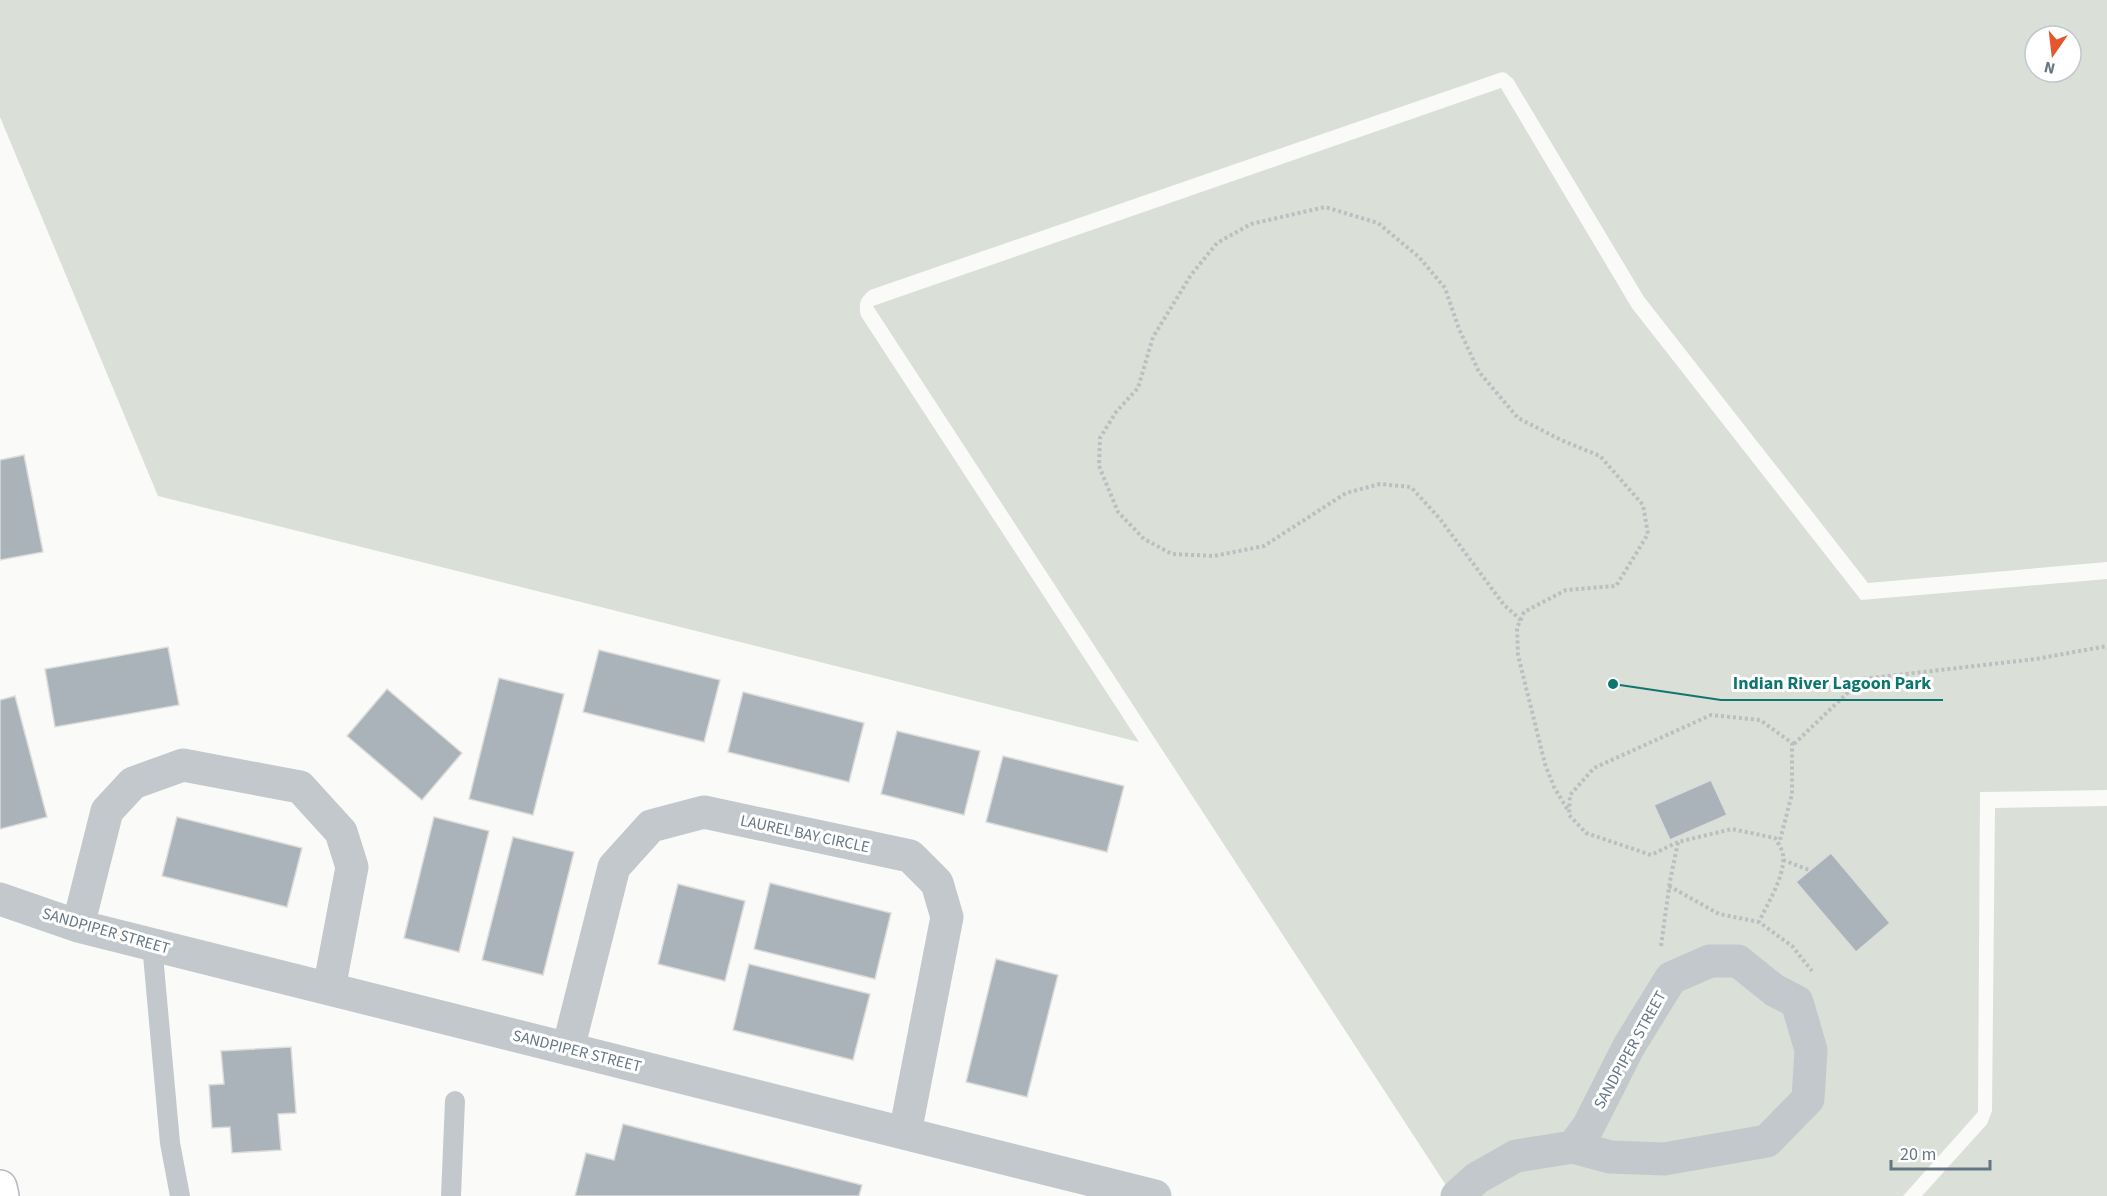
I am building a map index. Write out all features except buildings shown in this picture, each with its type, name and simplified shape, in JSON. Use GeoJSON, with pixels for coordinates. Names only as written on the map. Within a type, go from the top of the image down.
{"type":"FeatureCollection","features":[{"type":"Feature","properties":{"kind":"street"},"geometry":{"type":"LineString","coordinates":[[78,926],[107,811],[133,783],[183,765],[300,787],[341,832],[352,867],[329,988]]}},
{"type":"Feature","properties":{"kind":"street","name":"LAUREL BAY CIRCLE"},"geometry":{"type":"LineString","coordinates":[[568,1049],[614,867],[651,826],[704,813],[910,856],[937,883],[947,917],[905,1133]]}},
{"type":"Feature","properties":{"kind":"street","name":"SANDPIPER STREET"},"geometry":{"type":"LineString","coordinates":[[0,899],[78,926],[1155,1196]]}},
{"type":"Feature","properties":{"kind":"street","name":"SANDPIPER STREET"},"geometry":{"type":"LineString","coordinates":[[1457,1196],[1477,1178],[1516,1156],[1573,1147],[1610,1157],[1664,1159],[1767,1141],[1808,1099],[1810,1050],[1797,1002],[1774,990],[1738,962],[1710,961],[1671,978],[1629,1046],[1588,1127],[1573,1147]]}},
{"type":"Feature","properties":{"kind":"street"},"geometry":{"type":"LineString","coordinates":[[0,1187],[2,1196]]}},
{"type":"Feature","properties":{"kind":"lane"},"geometry":{"type":"LineString","coordinates":[[152,944],[170,1143],[180,1196]]}},
{"type":"Feature","properties":{"kind":"lane"},"geometry":{"type":"LineString","coordinates":[[451,1196],[455,1101]]}},
{"type":"Feature","properties":{"kind":"path"},"geometry":{"type":"LineString","coordinates":[[1521,620],[1504,605],[1440,519],[1411,487],[1380,484],[1346,493],[1264,546],[1214,556],[1172,554],[1144,539],[1118,512],[1099,466],[1100,438],[1116,412],[1138,388],[1153,337],[1191,275],[1217,243],[1251,224],[1325,207],[1378,223],[1419,257],[1445,288],[1459,329],[1479,372],[1518,418],[1561,440],[1600,456],[1644,505],[1648,534],[1616,586],[1566,590],[1524,612],[1521,620],[1518,628],[1518,655],[1545,764],[1569,815],[1586,833],[1651,855],[1678,842]]}},
{"type":"Feature","properties":{"kind":"path"},"geometry":{"type":"LineString","coordinates":[[1794,744],[1862,679],[2036,659],[2107,646]]}},
{"type":"Feature","properties":{"kind":"path"},"geometry":{"type":"LineString","coordinates":[[1569,812],[1569,795],[1594,768],[1711,716],[1760,720],[1791,743],[1792,794],[1779,845]]}},
{"type":"Feature","properties":{"kind":"path"},"geometry":{"type":"LineString","coordinates":[[1783,860],[1809,870]]}},
{"type":"Feature","properties":{"kind":"path"},"geometry":{"type":"LineString","coordinates":[[1669,886],[1719,914],[1759,922]]}},
{"type":"Feature","properties":{"kind":"shaded area"},"geometry":{"type":"Polygon","coordinates":[[[0,0],[2107,0],[2107,562],[1868,583],[1644,297],[1513,79],[1502,72],[870,290],[862,299],[861,316],[1139,742],[158,496],[0,117],[0,0]]]}},
{"type":"Feature","properties":{"kind":"shaded area"},"geometry":{"type":"Polygon","coordinates":[[[1501,88],[1632,308],[1861,600],[2107,579],[2107,790],[1980,792],[1978,1112],[1903,1196],[1453,1196],[873,306],[1501,88]]]}},
{"type":"Feature","properties":{"kind":"shaded area"},"geometry":{"type":"Polygon","coordinates":[[[2107,806],[2107,1196],[1922,1196],[1987,1124],[1992,1111],[1995,808],[2107,806]]]}},
{"type":"Feature","properties":{"kind":"place","name":"Indian River Lagoon Park"},"geometry":{"type":"Point","coordinates":[1613,684]}}]}
